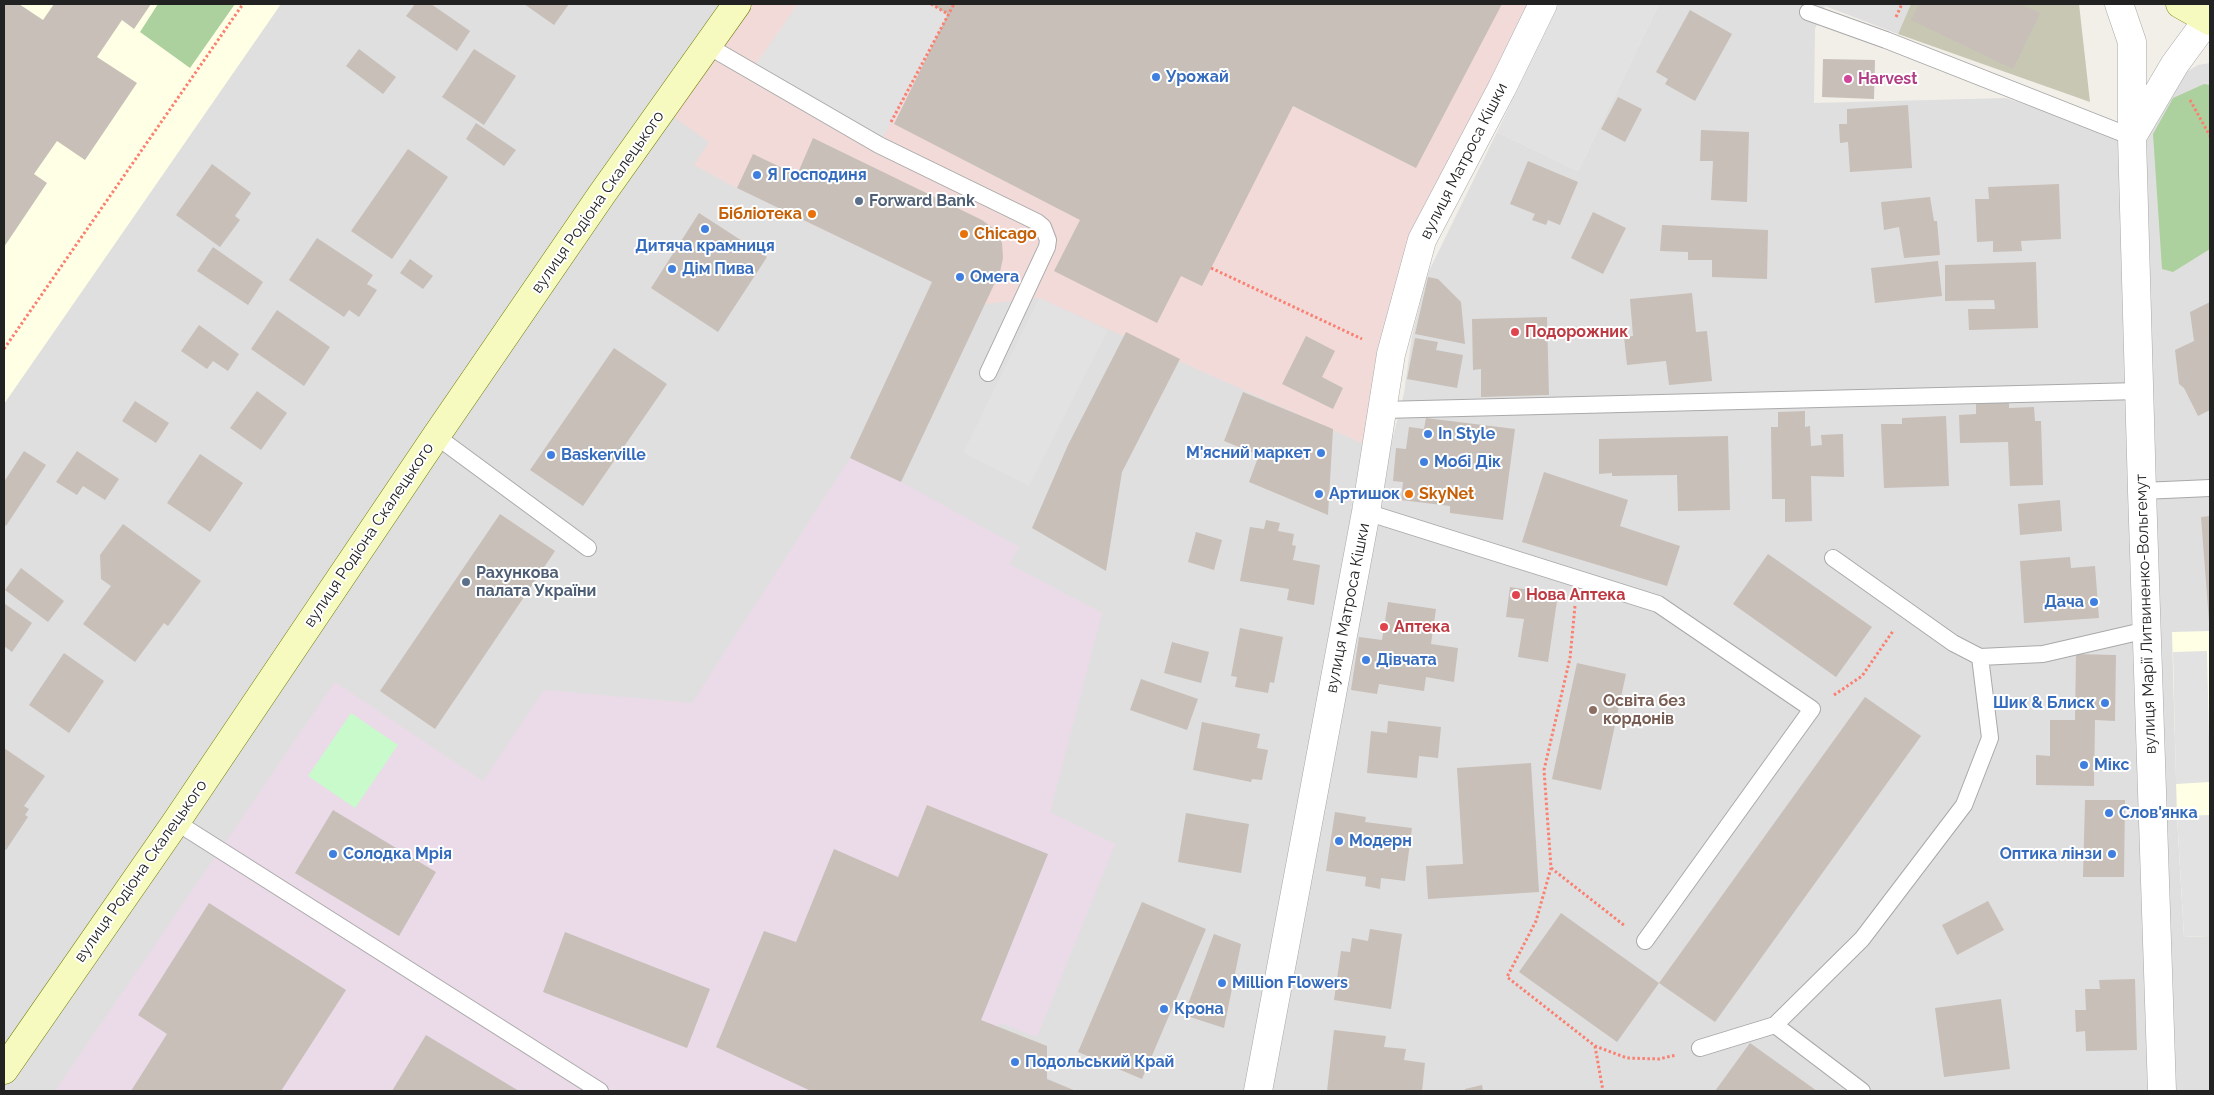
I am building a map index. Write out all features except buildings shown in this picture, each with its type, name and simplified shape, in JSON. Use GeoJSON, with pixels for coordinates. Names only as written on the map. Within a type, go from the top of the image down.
{"type":"FeatureCollection","features":[{"type":"Feature","properties":{"kind":"main road","name":"вулиця Родіона Скалецького"},"geometry":{"type":"LineString","coordinates":[[4,1070],[176,822],[436,436],[602,194],[737,4]]}},
{"type":"Feature","properties":{"kind":"main road"},"geometry":{"type":"LineString","coordinates":[[2180,4],[2209,19]]}},
{"type":"Feature","properties":{"kind":"street","name":"вулиця Матроса Кішки"},"geometry":{"type":"LineString","coordinates":[[1258,1091],[1366,512],[1392,354],[1422,240],[1502,88],[1543,4]]}},
{"type":"Feature","properties":{"kind":"street","name":"вулиця Марії Литвиненко-Вольгемут"},"geometry":{"type":"LineString","coordinates":[[2119,4],[2132,42],[2132,137],[2139,391],[2161,1091]]}},
{"type":"Feature","properties":{"kind":"street"},"geometry":{"type":"LineString","coordinates":[[2132,137],[2175,64],[2209,19]]}},
{"type":"Feature","properties":{"kind":"lane"},"geometry":{"type":"LineString","coordinates":[[1808,12],[1886,40],[2132,137]]}},
{"type":"Feature","properties":{"kind":"lane"},"geometry":{"type":"LineString","coordinates":[[708,46],[879,145],[1037,222],[1047,233],[1047,246],[988,373]]}},
{"type":"Feature","properties":{"kind":"lane"},"geometry":{"type":"LineString","coordinates":[[1382,410],[2139,391]]}},
{"type":"Feature","properties":{"kind":"lane"},"geometry":{"type":"LineString","coordinates":[[436,436],[588,548]]}},
{"type":"Feature","properties":{"kind":"lane"},"geometry":{"type":"LineString","coordinates":[[2142,491],[2210,488]]}},
{"type":"Feature","properties":{"kind":"lane"},"geometry":{"type":"LineString","coordinates":[[1366,512],[1658,604],[1812,709],[1645,941]]}},
{"type":"Feature","properties":{"kind":"lane"},"geometry":{"type":"LineString","coordinates":[[1833,558],[1953,643],[1980,657],[2044,654],[2147,630]]}},
{"type":"Feature","properties":{"kind":"lane"},"geometry":{"type":"LineString","coordinates":[[1700,1048],[1775,1025],[1862,938],[1964,805],[1990,738],[1980,657]]}},
{"type":"Feature","properties":{"kind":"lane"},"geometry":{"type":"LineString","coordinates":[[176,822],[600,1091]]}},
{"type":"Feature","properties":{"kind":"lane"},"geometry":{"type":"LineString","coordinates":[[1775,1025],[1862,1091]]}},
{"type":"Feature","properties":{"kind":"path"},"geometry":{"type":"LineString","coordinates":[[4,349],[243,4]]}},
{"type":"Feature","properties":{"kind":"path"},"geometry":{"type":"LineString","coordinates":[[931,4],[948,14]]}},
{"type":"Feature","properties":{"kind":"path"},"geometry":{"type":"LineString","coordinates":[[879,145],[954,4]]}},
{"type":"Feature","properties":{"kind":"path"},"geometry":{"type":"LineString","coordinates":[[2187,96],[2210,136]]}},
{"type":"Feature","properties":{"kind":"path"},"geometry":{"type":"LineString","coordinates":[[1211,268],[1392,354]]}},
{"type":"Feature","properties":{"kind":"path"},"geometry":{"type":"LineString","coordinates":[[1578,579],[1570,658],[1544,770],[1551,868],[1536,921],[1507,977],[1595,1046],[1627,1058],[1658,1059],[1700,1048]]}},
{"type":"Feature","properties":{"kind":"path"},"geometry":{"type":"LineString","coordinates":[[1812,709],[1862,676],[1908,611]]}},
{"type":"Feature","properties":{"kind":"path"},"geometry":{"type":"LineString","coordinates":[[1551,868],[1645,941]]}},
{"type":"Feature","properties":{"kind":"path"},"geometry":{"type":"LineString","coordinates":[[1595,1046],[1603,1091]]}},
{"type":"Feature","properties":{"kind":"shaded area"},"geometry":{"type":"Polygon","coordinates":[[[4,4],[749,4],[1041,296],[1389,453],[1404,393],[1412,336],[1427,275],[1497,132],[1578,171],[1659,4],[1911,4],[1898,34],[1825,6],[1815,29],[1814,103],[2006,98],[2145,144],[2145,131],[2173,80],[2198,65],[2210,63],[2210,1091],[4,1091],[4,4]]]}},
{"type":"Feature","properties":{"kind":"shaded area"},"geometry":{"type":"Polygon","coordinates":[[[4,4],[281,4],[4,404],[4,4]]]}},
{"type":"Feature","properties":{"kind":"shaded area"},"geometry":{"type":"Polygon","coordinates":[[[737,4],[1543,4],[1422,240],[1377,450],[1039,298],[985,304],[932,282],[737,188],[694,165],[709,142],[663,110],[737,4]]]}},
{"type":"Feature","properties":{"kind":"shaded area"},"geometry":{"type":"Polygon","coordinates":[[[798,4],[931,4],[948,14],[879,145],[751,71],[798,4]]]}},
{"type":"Feature","properties":{"kind":"shaded area"},"geometry":{"type":"Polygon","coordinates":[[[1559,4],[1659,4],[1578,171],[1497,132],[1559,4]]]}},
{"type":"Feature","properties":{"kind":"shaded area"},"geometry":{"type":"Polygon","coordinates":[[[1911,4],[2079,4],[2090,102],[1898,34],[1911,4]]]}},
{"type":"Feature","properties":{"kind":"shaded area"},"geometry":{"type":"Polygon","coordinates":[[[1039,298],[1108,330],[1029,486],[963,453],[1039,298]]]}},
{"type":"Feature","properties":{"kind":"shaded area"},"geometry":{"type":"Polygon","coordinates":[[[850,458],[901,482],[1019,547],[1009,564],[1102,613],[1050,812],[1115,844],[1037,1037],[1000,1023],[966,1091],[55,1091],[335,682],[483,781],[544,690],[692,703],[850,458]]]}},
{"type":"Feature","properties":{"kind":"shaded area"},"geometry":{"type":"Polygon","coordinates":[[[2210,631],[2210,936],[2184,937],[2177,816],[2172,632],[2210,631]]]}},
{"type":"Feature","properties":{"kind":"shaded area"},"geometry":{"type":"Polygon","coordinates":[[[2207,651],[2210,782],[2176,784],[2173,652],[2207,651]]]}},
{"type":"Feature","properties":{"kind":"shaded area"},"geometry":{"type":"Polygon","coordinates":[[[2210,815],[2210,936],[2184,937],[2177,816],[2210,815]]]}},
{"type":"Feature","properties":{"kind":"green space"},"geometry":{"type":"Polygon","coordinates":[[[158,4],[235,4],[190,68],[140,32],[158,4]]]}},
{"type":"Feature","properties":{"kind":"green space"},"geometry":{"type":"Polygon","coordinates":[[[2204,84],[2210,85],[2210,249],[2173,272],[2162,269],[2153,134],[2173,98],[2204,84]]]}},
{"type":"Feature","properties":{"kind":"green space"},"geometry":{"type":"Polygon","coordinates":[[[351,713],[398,745],[355,808],[308,776],[351,713]]]}},
{"type":"Feature","properties":{"kind":"place","name":"Урожай"},"geometry":{"type":"Point","coordinates":[1156,77]}},
{"type":"Feature","properties":{"kind":"place","name":"Harvest"},"geometry":{"type":"Point","coordinates":[1848,79]}},
{"type":"Feature","properties":{"kind":"place","name":"Я Господиня"},"geometry":{"type":"Point","coordinates":[757,175]}},
{"type":"Feature","properties":{"kind":"place","name":"Forward Bank"},"geometry":{"type":"Point","coordinates":[859,201]}},
{"type":"Feature","properties":{"kind":"place","name":"Бібліотека"},"geometry":{"type":"Point","coordinates":[812,214]}},
{"type":"Feature","properties":{"kind":"place","name":"Дитяча крамниця"},"geometry":{"type":"Point","coordinates":[705,229]}},
{"type":"Feature","properties":{"kind":"place","name":"Chicago"},"geometry":{"type":"Point","coordinates":[964,234]}},
{"type":"Feature","properties":{"kind":"place","name":"Дім Пива"},"geometry":{"type":"Point","coordinates":[672,269]}},
{"type":"Feature","properties":{"kind":"place","name":"Омега"},"geometry":{"type":"Point","coordinates":[960,277]}},
{"type":"Feature","properties":{"kind":"place","name":"Подорожник"},"geometry":{"type":"Point","coordinates":[1515,332]}},
{"type":"Feature","properties":{"kind":"place","name":"In Style"},"geometry":{"type":"Point","coordinates":[1428,434]}},
{"type":"Feature","properties":{"kind":"place","name":"М'ясний маркет"},"geometry":{"type":"Point","coordinates":[1321,453]}},
{"type":"Feature","properties":{"kind":"place","name":"Baskerville"},"geometry":{"type":"Point","coordinates":[551,455]}},
{"type":"Feature","properties":{"kind":"place","name":"Мобі Дік"},"geometry":{"type":"Point","coordinates":[1424,462]}},
{"type":"Feature","properties":{"kind":"place","name":"Артишок"},"geometry":{"type":"Point","coordinates":[1319,494]}},
{"type":"Feature","properties":{"kind":"place","name":"SkyNet"},"geometry":{"type":"Point","coordinates":[1409,494]}},
{"type":"Feature","properties":{"kind":"place","name":"Рахункова палата України"},"geometry":{"type":"Point","coordinates":[466,582]}},
{"type":"Feature","properties":{"kind":"place","name":"Нова Аптека"},"geometry":{"type":"Point","coordinates":[1516,595]}},
{"type":"Feature","properties":{"kind":"place","name":"Дача"},"geometry":{"type":"Point","coordinates":[2094,602]}},
{"type":"Feature","properties":{"kind":"place","name":"Аптека"},"geometry":{"type":"Point","coordinates":[1384,627]}},
{"type":"Feature","properties":{"kind":"place","name":"Дівчата"},"geometry":{"type":"Point","coordinates":[1366,660]}},
{"type":"Feature","properties":{"kind":"place","name":"Шик & Блиск"},"geometry":{"type":"Point","coordinates":[2105,703]}},
{"type":"Feature","properties":{"kind":"place","name":"Освіта без кордонів"},"geometry":{"type":"Point","coordinates":[1593,710]}},
{"type":"Feature","properties":{"kind":"place","name":"Мікс"},"geometry":{"type":"Point","coordinates":[2084,765]}},
{"type":"Feature","properties":{"kind":"place","name":"Слов'янка"},"geometry":{"type":"Point","coordinates":[2109,813]}},
{"type":"Feature","properties":{"kind":"place","name":"Модерн"},"geometry":{"type":"Point","coordinates":[1339,841]}},
{"type":"Feature","properties":{"kind":"place","name":"Солодка Мрія"},"geometry":{"type":"Point","coordinates":[333,854]}},
{"type":"Feature","properties":{"kind":"place","name":"Оптика лінзи"},"geometry":{"type":"Point","coordinates":[2112,854]}},
{"type":"Feature","properties":{"kind":"place","name":"Million Flowers"},"geometry":{"type":"Point","coordinates":[1222,983]}},
{"type":"Feature","properties":{"kind":"place","name":"Крона"},"geometry":{"type":"Point","coordinates":[1164,1009]}},
{"type":"Feature","properties":{"kind":"place","name":"Подольський Край"},"geometry":{"type":"Point","coordinates":[1015,1062]}}]}
